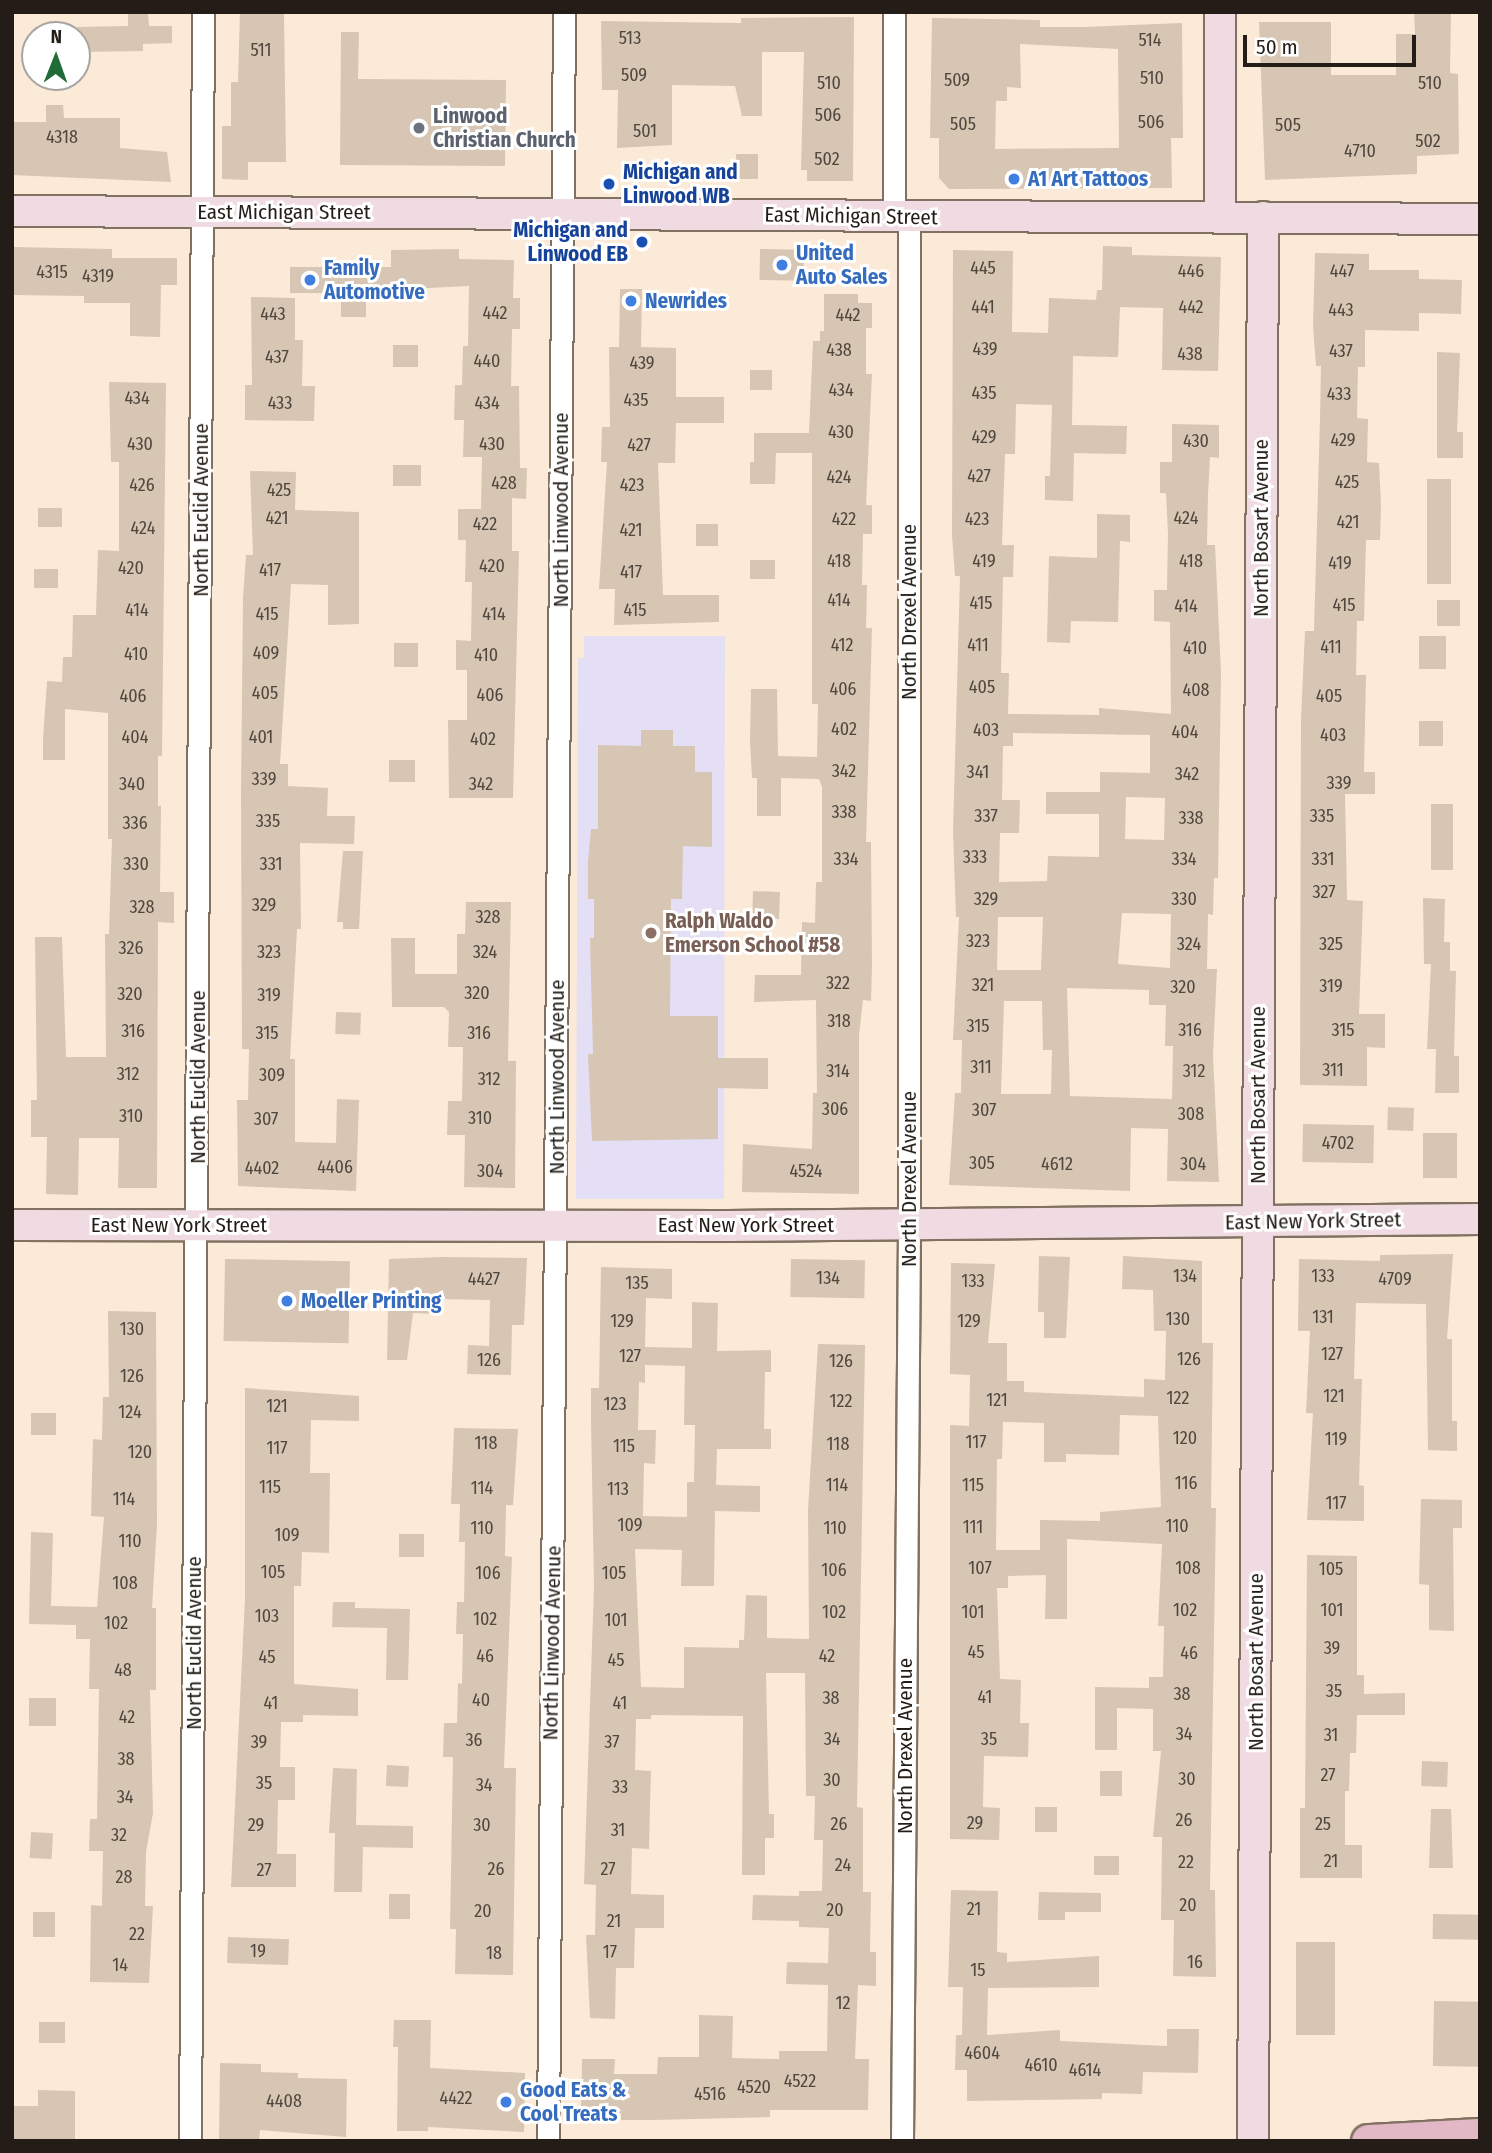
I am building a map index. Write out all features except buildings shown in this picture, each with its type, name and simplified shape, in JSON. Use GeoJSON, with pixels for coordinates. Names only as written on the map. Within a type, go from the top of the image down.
{"type":"FeatureCollection","features":[{"type":"Feature","properties":{"kind":"main road"},"geometry":{"type":"LineString","coordinates":[[1220,12],[1220,216]]}},
{"type":"Feature","properties":{"kind":"main road","name":"East Michigan Street"},"geometry":{"type":"LineString","coordinates":[[12,211],[1480,219]]}},
{"type":"Feature","properties":{"kind":"main road","name":"North Bosart Avenue"},"geometry":{"type":"LineString","coordinates":[[1253,2141],[1262,217]]}},
{"type":"Feature","properties":{"kind":"main road","name":"East New York Street"},"geometry":{"type":"LineString","coordinates":[[12,1225],[909,1225],[1480,1219]]}},
{"type":"Feature","properties":{"kind":"main road"},"geometry":{"type":"LineString","coordinates":[[1368,2141],[1480,2135]]}},
{"type":"Feature","properties":{"kind":"street","name":"North Euclid Avenue"},"geometry":{"type":"LineString","coordinates":[[190,2141],[203,12]]}},
{"type":"Feature","properties":{"kind":"street","name":"North Linwood Avenue"},"geometry":{"type":"LineString","coordinates":[[548,2141],[564,12]]}},
{"type":"Feature","properties":{"kind":"street","name":"North Drexel Avenue"},"geometry":{"type":"LineString","coordinates":[[894,12],[901,216],[909,1225],[902,2141]]}},
{"type":"Feature","properties":{"kind":"shaded area","name":"Ralph Waldo Emerson School #58"},"geometry":{"type":"Polygon","coordinates":[[[584,636],[725,636],[724,1199],[576,1199],[578,658],[584,658],[584,636]]]}},
{"type":"Feature","properties":{"kind":"place","name":"Linwood Christian Church"},"geometry":{"type":"Point","coordinates":[419,128]}},
{"type":"Feature","properties":{"kind":"place","name":"A1 Art Tattoos"},"geometry":{"type":"Point","coordinates":[1014,179]}},
{"type":"Feature","properties":{"kind":"place","name":"Michigan and Linwood WB"},"geometry":{"type":"Point","coordinates":[609,184]}},
{"type":"Feature","properties":{"kind":"place","name":"Michigan and Linwood EB"},"geometry":{"type":"Point","coordinates":[642,242]}},
{"type":"Feature","properties":{"kind":"place","name":"United Auto Sales"},"geometry":{"type":"Point","coordinates":[782,265]}},
{"type":"Feature","properties":{"kind":"place","name":"Family Automotive"},"geometry":{"type":"Point","coordinates":[310,280]}},
{"type":"Feature","properties":{"kind":"place","name":"Newrides"},"geometry":{"type":"Point","coordinates":[631,301]}},
{"type":"Feature","properties":{"kind":"place","name":"Ralph Waldo Emerson School #58"},"geometry":{"type":"Point","coordinates":[651,933]}},
{"type":"Feature","properties":{"kind":"place","name":"Moeller Printing"},"geometry":{"type":"Point","coordinates":[287,1301]}},
{"type":"Feature","properties":{"kind":"place","name":"Good Eats & Cool Treats"},"geometry":{"type":"Point","coordinates":[506,2102]}}]}
